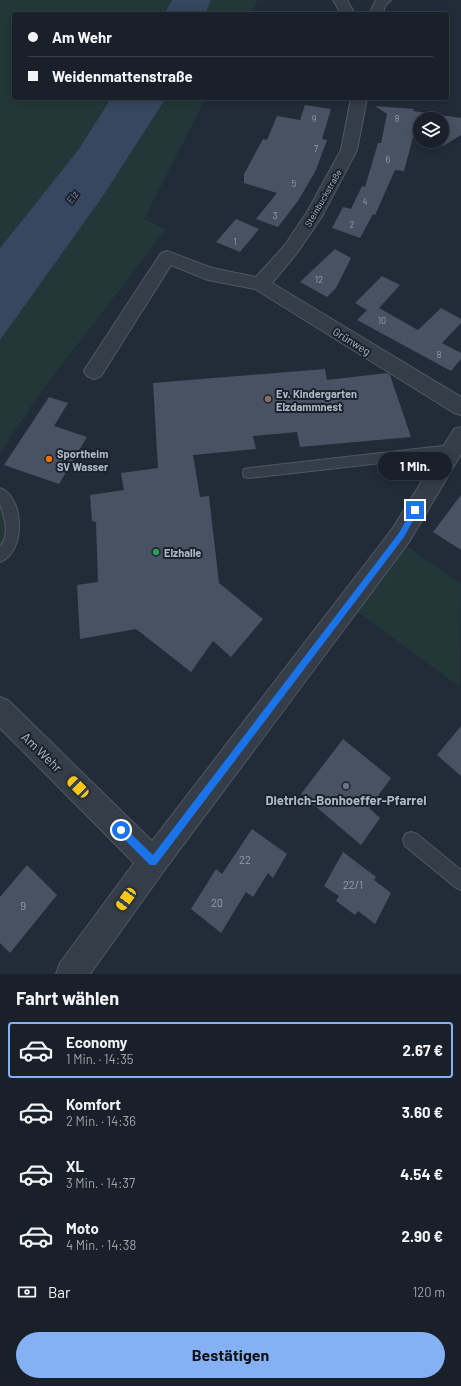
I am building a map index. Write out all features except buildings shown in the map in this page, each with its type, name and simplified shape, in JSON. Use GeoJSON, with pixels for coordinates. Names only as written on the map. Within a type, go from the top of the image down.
{"type":"FeatureCollection","features":[{"type":"Feature","properties":{"kind":"street"},"geometry":{"type":"LineString","coordinates":[[340,0],[347,12]]}},
{"type":"Feature","properties":{"kind":"street"},"geometry":{"type":"LineString","coordinates":[[377,12],[379,5],[384,0]]}},
{"type":"Feature","properties":{"kind":"street","name":"Steinbuckstraße"},"geometry":{"type":"LineString","coordinates":[[260,284],[291,249],[315,214],[349,150],[359,100]]}},
{"type":"Feature","properties":{"kind":"street","name":"Grünweg"},"geometry":{"type":"LineString","coordinates":[[94,371],[167,256],[208,274],[241,279],[260,284],[461,407]]}},
{"type":"Feature","properties":{"kind":"street"},"geometry":{"type":"LineString","coordinates":[[71,974],[153,862],[401,535],[456,442]]}},
{"type":"Feature","properties":{"kind":"street","name":"Am Wehr"},"geometry":{"type":"LineString","coordinates":[[0,710],[153,862]]}},
{"type":"Feature","properties":{"kind":"lane"},"geometry":{"type":"LineString","coordinates":[[249,473],[456,442]]}},
{"type":"Feature","properties":{"kind":"lane"},"geometry":{"type":"LineString","coordinates":[[0,494],[6,500],[12,518],[10,543],[0,556]]}},
{"type":"Feature","properties":{"kind":"lane"},"geometry":{"type":"LineString","coordinates":[[411,840],[461,880]]}},
{"type":"Feature","properties":{"kind":"green space"},"geometry":{"type":"Polygon","coordinates":[[[0,0],[172,0],[165,12],[12,12],[12,100],[110,100],[79,149],[0,248],[0,0]]]}},
{"type":"Feature","properties":{"kind":"green space"},"geometry":{"type":"Polygon","coordinates":[[[211,0],[258,0],[251,12],[206,12],[211,0]]]}},
{"type":"Feature","properties":{"kind":"green space"},"geometry":{"type":"Polygon","coordinates":[[[165,100],[205,100],[144,219],[166,229],[41,392],[0,452],[0,340],[103,196],[165,100]]]}},
{"type":"Feature","properties":{"kind":"green space"},"geometry":{"type":"Polygon","coordinates":[[[0,494],[12,518],[0,556],[0,494]]]}},
{"type":"Feature","properties":{"kind":"green space"},"geometry":{"type":"Polygon","coordinates":[[[400,541],[461,584],[460,687],[354,609],[400,541]]]}},
{"type":"Feature","properties":{"kind":"water"},"geometry":{"type":"Polygon","coordinates":[[[172,0],[211,0],[206,12],[165,12],[172,0]]]}},
{"type":"Feature","properties":{"kind":"water","name":"Elz"},"geometry":{"type":"Polygon","coordinates":[[[110,100],[165,100],[103,196],[0,340],[0,248],[79,149],[110,100]]]}},
{"type":"Feature","properties":{"kind":"place","name":"Ev. Kindergarten Elzdammnest"},"geometry":{"type":"Point","coordinates":[268,399]}},
{"type":"Feature","properties":{"kind":"place","name":"Sportheim SV Wasser"},"geometry":{"type":"Point","coordinates":[49,459]}},
{"type":"Feature","properties":{"kind":"place","name":"Elzhalle"},"geometry":{"type":"Point","coordinates":[156,552]}},
{"type":"Feature","properties":{"kind":"place","name":"Dietrich-Bonhoeffer-Pfarrei"},"geometry":{"type":"Point","coordinates":[346,786]}},
{"type":"Feature","properties":{"kind":"route"},"geometry":{"type":"LineString","coordinates":[[121,830],[153,862],[401,535],[415,510]]}}]}
